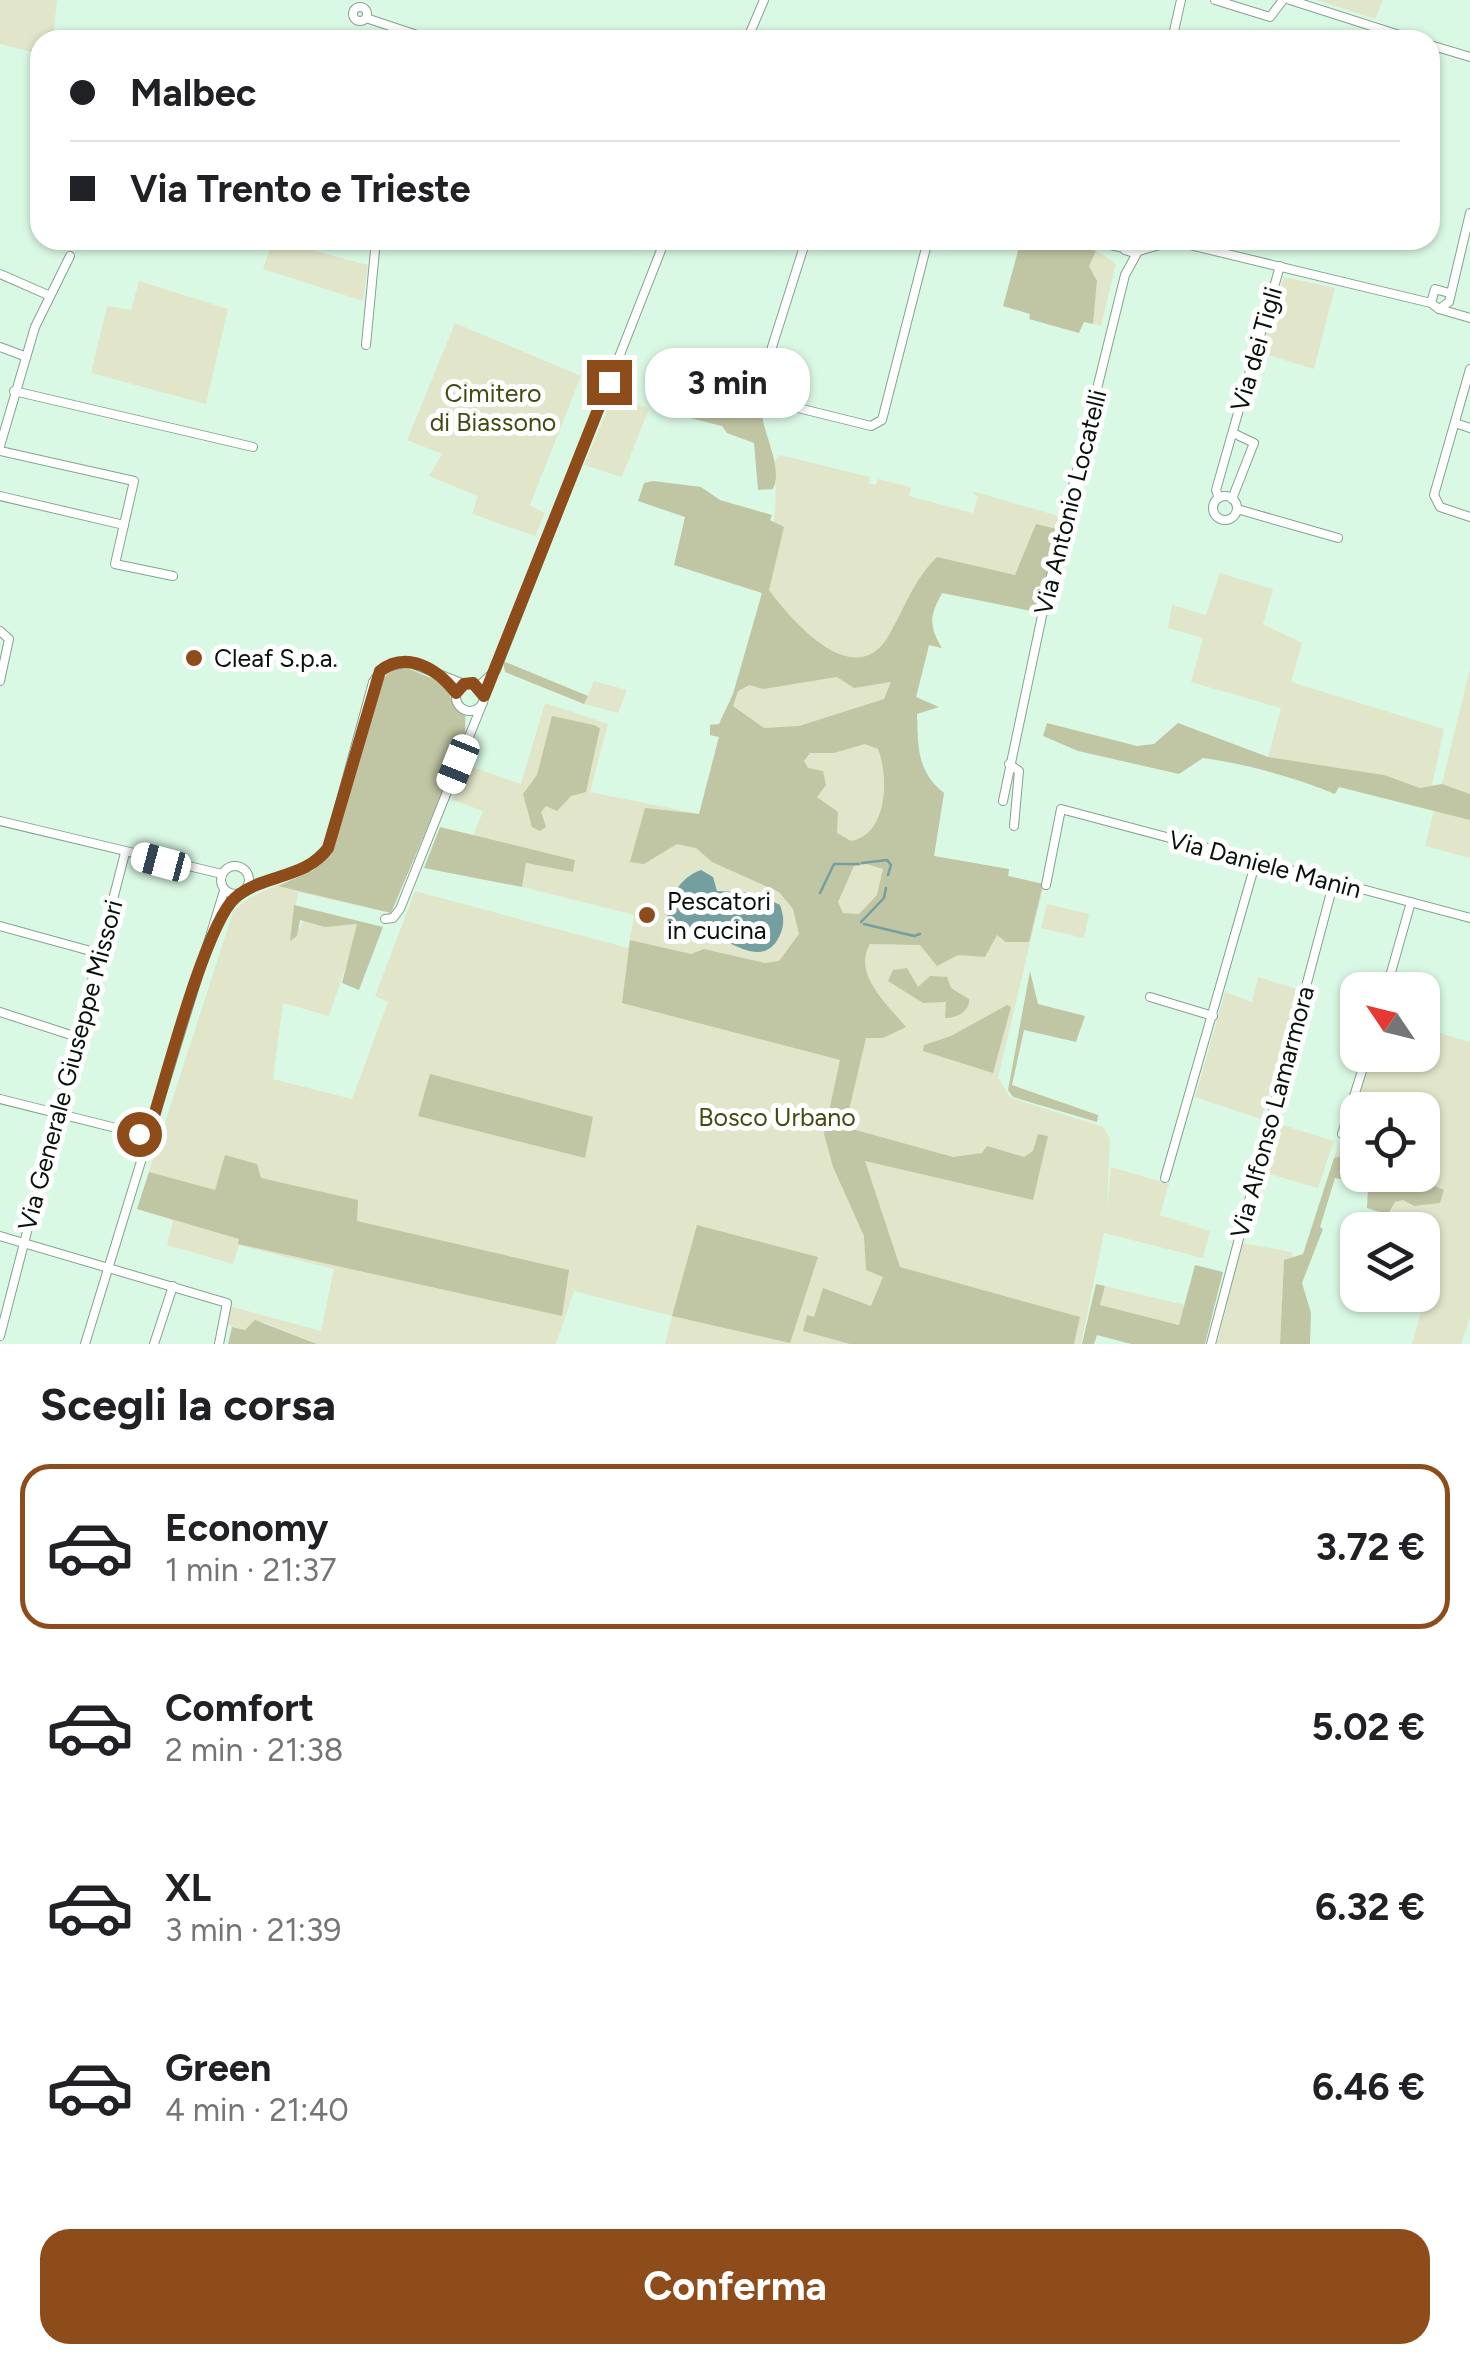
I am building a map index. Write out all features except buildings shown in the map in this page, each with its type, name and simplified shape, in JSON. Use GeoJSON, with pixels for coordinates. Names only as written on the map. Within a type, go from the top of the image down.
{"type":"FeatureCollection","features":[{"type":"Feature","properties":{"kind":"street"},"geometry":{"type":"LineString","coordinates":[[752,30],[764,0]]}},
{"type":"Feature","properties":{"kind":"street"},"geometry":{"type":"LineString","coordinates":[[1215,0],[1270,17],[1292,0],[1384,30]]}},
{"type":"Feature","properties":{"kind":"street"},"geometry":{"type":"LineString","coordinates":[[1173,30],[1179,1]]}},
{"type":"Feature","properties":{"kind":"street"},"geometry":{"type":"LineString","coordinates":[[367,9],[411,30]]}},
{"type":"Feature","properties":{"kind":"street"},"geometry":{"type":"LineString","coordinates":[[1440,48],[1470,58]]}},
{"type":"Feature","properties":{"kind":"street"},"geometry":{"type":"LineString","coordinates":[[1435,306],[1449,298],[1470,213]]}},
{"type":"Feature","properties":{"kind":"street"},"geometry":{"type":"LineString","coordinates":[[366,345],[375,250]]}},
{"type":"Feature","properties":{"kind":"street"},"geometry":{"type":"LineString","coordinates":[[385,919],[393,918],[400,908],[661,250]]}},
{"type":"Feature","properties":{"kind":"street"},"geometry":{"type":"LineString","coordinates":[[803,250],[772,347],[767,396],[774,402],[871,426],[882,420],[925,250]]}},
{"type":"Feature","properties":{"kind":"street","name":"Via Antonio Locatelli"},"geometry":{"type":"LineString","coordinates":[[1002,801],[1125,275],[1124,250]]}},
{"type":"Feature","properties":{"kind":"street","name":"Via Antonio Locatelli"},"geometry":{"type":"LineString","coordinates":[[1125,275],[1140,250]]}},
{"type":"Feature","properties":{"kind":"street"},"geometry":{"type":"LineString","coordinates":[[1214,250],[1470,318]]}},
{"type":"Feature","properties":{"kind":"street"},"geometry":{"type":"LineString","coordinates":[[1435,306],[1435,290],[1458,254]]}},
{"type":"Feature","properties":{"kind":"street"},"geometry":{"type":"LineString","coordinates":[[70,256],[48,295],[24,356],[0,448],[134,482],[115,564],[173,576]]}},
{"type":"Feature","properties":{"kind":"street","name":"Via dei Tigli"},"geometry":{"type":"LineString","coordinates":[[1219,498],[1216,490],[1280,266]]}},
{"type":"Feature","properties":{"kind":"street"},"geometry":{"type":"LineString","coordinates":[[0,274],[48,295]]}},
{"type":"Feature","properties":{"kind":"street"},"geometry":{"type":"LineString","coordinates":[[1410,299],[1435,290],[1470,318]]}},
{"type":"Feature","properties":{"kind":"street"},"geometry":{"type":"LineString","coordinates":[[0,347],[24,356]]}},
{"type":"Feature","properties":{"kind":"street"},"geometry":{"type":"LineString","coordinates":[[1470,369],[1434,502],[1470,517]]}},
{"type":"Feature","properties":{"kind":"street"},"geometry":{"type":"LineString","coordinates":[[14,392],[253,447]]}},
{"type":"Feature","properties":{"kind":"street"},"geometry":{"type":"LineString","coordinates":[[1454,423],[1470,428]]}},
{"type":"Feature","properties":{"kind":"street","name":"Via dei Tigli"},"geometry":{"type":"LineString","coordinates":[[1232,499],[1254,442],[1233,433]]}},
{"type":"Feature","properties":{"kind":"street"},"geometry":{"type":"LineString","coordinates":[[0,496],[124,525]]}},
{"type":"Feature","properties":{"kind":"street"},"geometry":{"type":"LineString","coordinates":[[1238,509],[1222,520],[1213,508],[1219,498],[1232,499],[1238,509],[1338,538]]}},
{"type":"Feature","properties":{"kind":"street"},"geometry":{"type":"LineString","coordinates":[[0,631],[9,639],[0,681]]}},
{"type":"Feature","properties":{"kind":"street"},"geometry":{"type":"LineString","coordinates":[[0,642],[8,650]]}},
{"type":"Feature","properties":{"kind":"street"},"geometry":{"type":"LineString","coordinates":[[218,916],[248,886],[312,864],[328,848],[380,671],[404,661],[479,686]]}},
{"type":"Feature","properties":{"kind":"street"},"geometry":{"type":"LineString","coordinates":[[479,686],[493,673]]}},
{"type":"Feature","properties":{"kind":"street"},"geometry":{"type":"LineString","coordinates":[[442,676],[456,693],[458,704],[468,711],[472,731]]}},
{"type":"Feature","properties":{"kind":"street"},"geometry":{"type":"LineString","coordinates":[[456,693],[464,684]]}},
{"type":"Feature","properties":{"kind":"street"},"geometry":{"type":"LineString","coordinates":[[479,686],[483,699]]}},
{"type":"Feature","properties":{"kind":"street"},"geometry":{"type":"LineString","coordinates":[[468,711],[483,699]]}},
{"type":"Feature","properties":{"kind":"street"},"geometry":{"type":"LineString","coordinates":[[1009,764],[1019,772],[1014,826]]}},
{"type":"Feature","properties":{"kind":"street","name":"Via Daniele Manin"},"geometry":{"type":"LineString","coordinates":[[1046,884],[1061,809],[1470,918]]}},
{"type":"Feature","properties":{"kind":"street"},"geometry":{"type":"LineString","coordinates":[[0,821],[222,874],[235,866],[248,874],[272,876]]}},
{"type":"Feature","properties":{"kind":"street","name":"Via Generale Giuseppe Missori"},"geometry":{"type":"LineString","coordinates":[[0,1336],[125,852]]}},
{"type":"Feature","properties":{"kind":"street"},"geometry":{"type":"LineString","coordinates":[[1165,1178],[1256,861]]}},
{"type":"Feature","properties":{"kind":"street"},"geometry":{"type":"LineString","coordinates":[[85,1344],[218,916],[224,891],[222,874]]}},
{"type":"Feature","properties":{"kind":"street"},"geometry":{"type":"LineString","coordinates":[[248,874],[248,886]]}},
{"type":"Feature","properties":{"kind":"street","name":"Via Alfonso Lamarmora"},"geometry":{"type":"LineString","coordinates":[[1211,1344],[1334,881]]}},
{"type":"Feature","properties":{"kind":"street"},"geometry":{"type":"LineString","coordinates":[[224,891],[240,894]]}},
{"type":"Feature","properties":{"kind":"street"},"geometry":{"type":"LineString","coordinates":[[1391,972],[1411,902]]}},
{"type":"Feature","properties":{"kind":"street"},"geometry":{"type":"LineString","coordinates":[[0,926],[98,953]]}},
{"type":"Feature","properties":{"kind":"street"},"geometry":{"type":"LineString","coordinates":[[1150,997],[1213,1016]]}},
{"type":"Feature","properties":{"kind":"street"},"geometry":{"type":"LineString","coordinates":[[0,1012],[77,1037]]}},
{"type":"Feature","properties":{"kind":"street"},"geometry":{"type":"LineString","coordinates":[[0,1099],[148,1136]]}},
{"type":"Feature","properties":{"kind":"street"},"geometry":{"type":"LineString","coordinates":[[0,1236],[219,1299],[230,1308],[219,1344]]}},
{"type":"Feature","properties":{"kind":"street"},"geometry":{"type":"LineString","coordinates":[[154,1344],[173,1286]]}},
{"type":"Feature","properties":{"kind":"green space"},"geometry":{"type":"Polygon","coordinates":[[[0,0],[57,0],[54,30],[30,30],[30,52],[0,44],[0,0]]]}},
{"type":"Feature","properties":{"kind":"green space"},"geometry":{"type":"Polygon","coordinates":[[[1316,0],[1383,0],[1375,19],[1316,0]]]}},
{"type":"Feature","properties":{"kind":"green space"},"geometry":{"type":"Polygon","coordinates":[[[270,250],[311,250],[368,265],[363,301],[263,269],[270,250]]]}},
{"type":"Feature","properties":{"kind":"green space"},"geometry":{"type":"Polygon","coordinates":[[[1018,250],[1096,251],[1089,266],[1097,281],[1093,324],[1084,322],[1079,333],[1029,319],[1030,314],[1003,306],[1018,250]]]}},
{"type":"Feature","properties":{"kind":"green space"},"geometry":{"type":"Polygon","coordinates":[[[1096,251],[1116,263],[1101,326],[1093,324],[1097,281],[1089,266],[1096,251]]]}},
{"type":"Feature","properties":{"kind":"green space"},"geometry":{"type":"Polygon","coordinates":[[[1284,277],[1335,288],[1314,369],[1261,353],[1284,277]]]}},
{"type":"Feature","properties":{"kind":"green space"},"geometry":{"type":"Polygon","coordinates":[[[139,281],[228,309],[206,404],[91,373],[107,306],[131,310],[139,281]]]}},
{"type":"Feature","properties":{"kind":"green space","name":"Cimitero di Biassono"},"geometry":{"type":"Polygon","coordinates":[[[455,323],[581,376],[530,505],[545,513],[535,536],[472,514],[478,496],[429,476],[442,454],[407,440],[455,323]]]}},
{"type":"Feature","properties":{"kind":"green space"},"geometry":{"type":"Polygon","coordinates":[[[673,348],[754,380],[753,413],[657,392],[673,348]]]}},
{"type":"Feature","properties":{"kind":"green space"},"geometry":{"type":"Polygon","coordinates":[[[614,394],[649,409],[622,477],[584,465],[614,394]]]}},
{"type":"Feature","properties":{"kind":"green space"},"geometry":{"type":"Polygon","coordinates":[[[679,395],[762,415],[775,463],[773,489],[758,490],[754,443],[727,433],[722,426],[686,417],[677,407],[679,395]]]}},
{"type":"Feature","properties":{"kind":"green space","name":"Bosco Urbano"},"geometry":{"type":"Polygon","coordinates":[[[780,455],[870,477],[869,483],[875,485],[878,479],[911,487],[909,496],[973,513],[978,497],[972,491],[1062,517],[1042,599],[943,593],[935,608],[932,627],[942,648],[929,645],[916,697],[939,707],[917,714],[924,767],[944,793],[934,856],[1009,870],[1008,876],[1044,884],[998,1078],[1011,1098],[1103,1127],[1110,1139],[1107,1208],[1111,1167],[1169,1184],[1160,1215],[1210,1231],[1203,1258],[1104,1233],[1081,1344],[665,1344],[672,1316],[574,1291],[556,1344],[317,1344],[263,1322],[245,1330],[224,1324],[229,1306],[321,1331],[334,1269],[239,1245],[233,1264],[167,1245],[173,1220],[137,1209],[233,912],[255,896],[307,873],[329,855],[378,685],[409,668],[446,684],[455,709],[466,715],[466,738],[391,913],[298,892],[291,940],[305,919],[333,926],[357,924],[329,1016],[283,1003],[273,1079],[352,1099],[388,1002],[375,996],[415,891],[628,948],[634,915],[522,887],[526,863],[572,871],[575,860],[473,836],[483,811],[453,800],[467,765],[521,784],[545,703],[608,724],[590,792],[699,814],[719,737],[710,736],[710,725],[719,724],[733,693],[759,606],[775,515],[774,462],[780,455]]]}},
{"type":"Feature","properties":{"kind":"green space"},"geometry":{"type":"Polygon","coordinates":[[[644,483],[701,487],[720,500],[772,515],[770,520],[784,527],[769,590],[792,618],[824,646],[859,658],[875,652],[889,635],[915,585],[937,557],[1015,575],[1036,524],[1061,530],[1042,599],[1031,611],[942,593],[932,621],[942,648],[929,645],[916,697],[939,707],[917,714],[924,767],[944,793],[934,856],[1009,869],[1008,876],[1043,884],[1029,942],[1006,942],[997,935],[985,957],[958,955],[937,966],[920,945],[870,944],[866,955],[869,978],[906,1027],[883,1038],[866,1038],[845,1127],[953,1157],[982,1153],[987,1146],[1024,1157],[1033,1151],[1038,1134],[1048,1136],[1033,1200],[865,1161],[900,1267],[1080,1317],[1074,1344],[850,1344],[803,1331],[807,1315],[814,1317],[823,1288],[871,1306],[883,1277],[866,1270],[864,1236],[833,1167],[824,1134],[840,1060],[622,1003],[630,940],[691,954],[704,949],[765,963],[779,961],[799,934],[793,909],[779,892],[712,862],[696,848],[677,844],[644,864],[630,862],[645,808],[699,814],[719,737],[710,735],[710,725],[719,724],[733,694],[762,593],[674,565],[685,517],[638,501],[644,483]],[[837,677],[763,689],[749,685],[738,691],[733,706],[764,728],[799,726],[884,699],[891,682],[854,688],[837,677]],[[865,744],[834,753],[810,753],[804,761],[808,768],[823,771],[826,785],[817,797],[838,812],[837,833],[851,841],[872,828],[879,816],[884,789],[882,761],[878,749],[865,744]],[[866,864],[854,866],[838,902],[843,913],[859,914],[877,895],[883,869],[866,864]]]}},
{"type":"Feature","properties":{"kind":"green space"},"geometry":{"type":"Polygon","coordinates":[[[1220,573],[1273,589],[1263,624],[1302,643],[1291,682],[1444,729],[1432,786],[1420,788],[1384,775],[1268,757],[1281,708],[1191,682],[1203,638],[1168,628],[1172,605],[1206,615],[1220,573]]]}},
{"type":"Feature","properties":{"kind":"green space"},"geometry":{"type":"Polygon","coordinates":[[[503,661],[588,696],[584,704],[505,672],[503,661]]]}},
{"type":"Feature","properties":{"kind":"green space"},"geometry":{"type":"Polygon","coordinates":[[[404,667],[445,684],[455,709],[465,716],[465,738],[391,913],[278,886],[314,870],[335,844],[378,685],[390,671],[404,667]]]}},
{"type":"Feature","properties":{"kind":"green space"},"geometry":{"type":"Polygon","coordinates":[[[1470,668],[1470,794],[1442,784],[1470,668]]]}},
{"type":"Feature","properties":{"kind":"green space"},"geometry":{"type":"Polygon","coordinates":[[[594,681],[627,690],[618,713],[584,704],[594,681]]]}},
{"type":"Feature","properties":{"kind":"green space"},"geometry":{"type":"Polygon","coordinates":[[[552,716],[600,728],[586,792],[571,796],[557,811],[546,806],[541,812],[546,827],[540,831],[532,827],[523,794],[537,775],[552,716]]]}},
{"type":"Feature","properties":{"kind":"green space"},"geometry":{"type":"Polygon","coordinates":[[[1047,723],[1137,746],[1154,744],[1178,723],[1268,757],[1384,775],[1420,788],[1442,784],[1470,794],[1470,820],[1339,787],[1335,794],[1271,772],[1203,758],[1179,774],[1078,751],[1043,736],[1047,723]]]}},
{"type":"Feature","properties":{"kind":"green space"},"geometry":{"type":"Polygon","coordinates":[[[1434,810],[1470,820],[1470,858],[1425,846],[1434,810]]]}},
{"type":"Feature","properties":{"kind":"green space"},"geometry":{"type":"Polygon","coordinates":[[[440,827],[575,860],[573,872],[526,863],[522,887],[424,868],[440,827]]]}},
{"type":"Feature","properties":{"kind":"green space"},"geometry":{"type":"Polygon","coordinates":[[[1047,904],[1089,914],[1084,938],[1041,928],[1047,904]]]}},
{"type":"Feature","properties":{"kind":"green space"},"geometry":{"type":"Polygon","coordinates":[[[294,905],[383,927],[359,990],[342,983],[357,924],[325,927],[300,920],[297,936],[290,941],[294,905]]]}},
{"type":"Feature","properties":{"kind":"green space"},"geometry":{"type":"Polygon","coordinates":[[[907,968],[918,987],[930,976],[947,977],[951,988],[969,999],[965,1011],[945,1018],[946,1002],[923,1003],[888,981],[893,970],[907,968]]]}},
{"type":"Feature","properties":{"kind":"green space"},"geometry":{"type":"Polygon","coordinates":[[[1030,971],[1038,1004],[1085,1016],[1076,1042],[1024,1030],[1012,1085],[1098,1115],[1097,1122],[1013,1097],[1008,1090],[1030,971]]]}},
{"type":"Feature","properties":{"kind":"green space"},"geometry":{"type":"Polygon","coordinates":[[[1258,977],[1300,990],[1261,1119],[1195,1097],[1225,992],[1252,1002],[1258,977]]]}},
{"type":"Feature","properties":{"kind":"green space"},"geometry":{"type":"Polygon","coordinates":[[[1007,1005],[1011,1007],[993,1073],[923,1051],[924,1045],[951,1036],[1007,1005]]]}},
{"type":"Feature","properties":{"kind":"green space"},"geometry":{"type":"Polygon","coordinates":[[[1440,1033],[1470,1042],[1470,1317],[1461,1344],[1412,1344],[1421,1312],[1440,1312],[1440,1212],[1391,1212],[1395,1202],[1404,1200],[1414,1206],[1440,1203],[1440,1092],[1359,1092],[1367,1072],[1440,1072],[1440,1033]]]}},
{"type":"Feature","properties":{"kind":"green space"},"geometry":{"type":"Polygon","coordinates":[[[430,1074],[593,1117],[585,1158],[418,1116],[430,1074]]]}},
{"type":"Feature","properties":{"kind":"green space"},"geometry":{"type":"Polygon","coordinates":[[[1273,1122],[1334,1141],[1318,1188],[1262,1172],[1273,1122]]]}},
{"type":"Feature","properties":{"kind":"green space"},"geometry":{"type":"Polygon","coordinates":[[[225,1155],[257,1164],[261,1178],[358,1200],[357,1221],[569,1270],[562,1316],[238,1244],[239,1239],[137,1209],[149,1172],[215,1190],[225,1155]]]}},
{"type":"Feature","properties":{"kind":"green space"},"geometry":{"type":"Polygon","coordinates":[[[1340,1156],[1340,1179],[1335,1178],[1320,1227],[1323,1229],[1302,1283],[1311,1313],[1310,1344],[1280,1344],[1284,1260],[1303,1254],[1334,1158],[1340,1156]]]}},
{"type":"Feature","properties":{"kind":"green space"},"geometry":{"type":"Polygon","coordinates":[[[1444,1190],[1440,1203],[1414,1206],[1403,1200],[1395,1202],[1390,1212],[1367,1208],[1368,1192],[1444,1190]]]}},
{"type":"Feature","properties":{"kind":"green space"},"geometry":{"type":"Polygon","coordinates":[[[697,1225],[818,1257],[790,1343],[672,1316],[697,1225]]]}},
{"type":"Feature","properties":{"kind":"green space"},"geometry":{"type":"Polygon","coordinates":[[[1242,1243],[1292,1252],[1293,1257],[1284,1261],[1280,1344],[1217,1344],[1242,1243]]]}},
{"type":"Feature","properties":{"kind":"green space"},"geometry":{"type":"Polygon","coordinates":[[[1195,1265],[1223,1272],[1205,1344],[1131,1344],[1097,1335],[1094,1344],[1082,1344],[1096,1284],[1105,1286],[1100,1305],[1179,1325],[1195,1265]]]}},
{"type":"Feature","properties":{"kind":"green space"},"geometry":{"type":"Polygon","coordinates":[[[1105,1286],[1185,1305],[1179,1325],[1100,1305],[1105,1286]]]}},
{"type":"Feature","properties":{"kind":"green space"},"geometry":{"type":"Polygon","coordinates":[[[255,1320],[317,1344],[228,1344],[232,1327],[245,1330],[255,1320]]]}},
{"type":"Feature","properties":{"kind":"water"},"geometry":{"type":"Polygon","coordinates":[[[701,870],[713,877],[717,891],[755,893],[780,905],[783,925],[772,946],[756,952],[708,933],[668,926],[675,892],[701,870]]]}},
{"type":"Feature","properties":{"kind":"waterway"},"geometry":{"type":"LineString","coordinates":[[862,863],[887,860],[891,865],[888,875]]}},
{"type":"Feature","properties":{"kind":"waterway"},"geometry":{"type":"LineString","coordinates":[[820,893],[834,864],[859,864]]}},
{"type":"Feature","properties":{"kind":"waterway"},"geometry":{"type":"LineString","coordinates":[[884,898],[886,888]]}},
{"type":"Feature","properties":{"kind":"waterway"},"geometry":{"type":"LineString","coordinates":[[861,922],[883,899]]}},
{"type":"Feature","properties":{"kind":"waterway"},"geometry":{"type":"LineString","coordinates":[[864,924],[914,936],[920,934]]}},
{"type":"Feature","properties":{"kind":"place","name":"Cleaf S.p.a."},"geometry":{"type":"Point","coordinates":[194,658]}},
{"type":"Feature","properties":{"kind":"place","name":"Pescatori in cucina"},"geometry":{"type":"Point","coordinates":[647,915]}},
{"type":"Feature","properties":{"kind":"route"},"geometry":{"type":"LineString","coordinates":[[139,1134],[148,1136],[218,916],[248,886],[306,868],[328,848],[372,686],[380,671],[398,661],[408,662],[442,676],[456,693],[464,684],[473,683],[482,688],[484,696],[609,382]]}}]}
